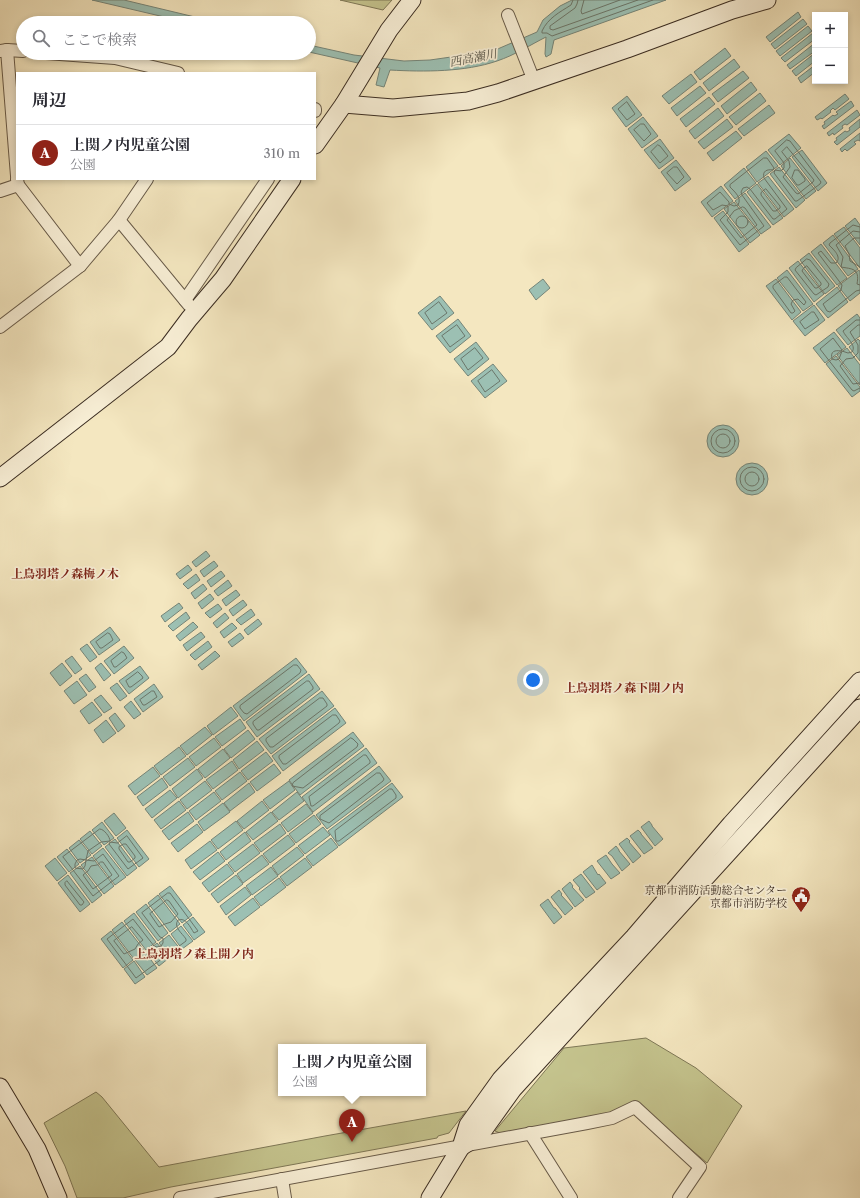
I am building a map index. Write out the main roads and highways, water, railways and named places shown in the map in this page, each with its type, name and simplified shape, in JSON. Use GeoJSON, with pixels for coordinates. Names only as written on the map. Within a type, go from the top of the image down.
{"type":"FeatureCollection","features":[{"type":"Feature","properties":{"kind":"water"},"geometry":{"type":"Polygon","coordinates":[[[92,0],[124,0],[191,16],[160,16],[92,0]]]}},
{"type":"Feature","properties":{"kind":"water","name":"西高瀬川"},"geometry":{"type":"Polygon","coordinates":[[[572,0],[666,0],[554,40],[551,54],[546,57],[546,37],[510,56],[485,65],[444,70],[390,70],[384,87],[376,85],[380,68],[316,54],[316,47],[354,55],[404,61],[430,60],[493,51],[537,32],[543,20],[560,6],[572,0]]]}},
{"type":"Feature","properties":{"kind":"water"},"geometry":{"type":"Polygon","coordinates":[[[798,12],[801,17],[770,42],[766,37],[798,12]]]}},
{"type":"Feature","properties":{"kind":"water"},"geometry":{"type":"Polygon","coordinates":[[[803,19],[807,24],[775,49],[771,44],[803,19]]]}},
{"type":"Feature","properties":{"kind":"water"},"geometry":{"type":"Polygon","coordinates":[[[808,26],[812,31],[780,56],[776,51],[808,26]]]}},
{"type":"Feature","properties":{"kind":"water"},"geometry":{"type":"Polygon","coordinates":[[[812,34],[812,41],[785,62],[781,58],[812,34]]]}},
{"type":"Feature","properties":{"kind":"water"},"geometry":{"type":"Polygon","coordinates":[[[812,45],[812,53],[790,69],[787,65],[812,45]]]}},
{"type":"Feature","properties":{"kind":"water"},"geometry":{"type":"Polygon","coordinates":[[[725,48],[731,56],[700,80],[694,72],[725,48]]]}},
{"type":"Feature","properties":{"kind":"water"},"geometry":{"type":"Polygon","coordinates":[[[812,55],[812,63],[796,76],[792,71],[812,55]]]}},
{"type":"Feature","properties":{"kind":"water"},"geometry":{"type":"Polygon","coordinates":[[[734,59],[740,67],[709,91],[703,83],[734,59]]]}},
{"type":"Feature","properties":{"kind":"water"},"geometry":{"type":"Polygon","coordinates":[[[812,67],[812,74],[801,83],[798,78],[812,67]]]}},
{"type":"Feature","properties":{"kind":"water"},"geometry":{"type":"Polygon","coordinates":[[[743,71],[749,78],[718,102],[712,94],[743,71]]]}},
{"type":"Feature","properties":{"kind":"water"},"geometry":{"type":"Polygon","coordinates":[[[691,74],[697,82],[669,104],[662,96],[691,74]]]}},
{"type":"Feature","properties":{"kind":"water"},"geometry":{"type":"Polygon","coordinates":[[[751,82],[757,90],[727,114],[721,106],[751,82]]]}},
{"type":"Feature","properties":{"kind":"water"},"geometry":{"type":"Polygon","coordinates":[[[700,86],[706,93],[677,116],[671,108],[700,86]]]}},
{"type":"Feature","properties":{"kind":"water"},"geometry":{"type":"Polygon","coordinates":[[[760,93],[766,101],[736,125],[729,117],[760,93]]]}},
{"type":"Feature","properties":{"kind":"water"},"geometry":{"type":"Polygon","coordinates":[[[845,94],[849,99],[835,110],[833,108],[830,111],[831,112],[822,119],[817,120],[815,117],[845,94]]]}},
{"type":"Feature","properties":{"kind":"water"},"geometry":{"type":"Polygon","coordinates":[[[627,96],[642,115],[626,127],[612,108],[627,96]]]}},
{"type":"Feature","properties":{"kind":"water"},"geometry":{"type":"Polygon","coordinates":[[[709,97],[715,104],[686,127],[680,119],[709,97]]]}},
{"type":"Feature","properties":{"kind":"water"},"geometry":{"type":"Polygon","coordinates":[[[851,101],[854,106],[824,129],[822,126],[825,124],[824,122],[833,115],[838,114],[836,112],[851,101]]]}},
{"type":"Feature","properties":{"kind":"water"},"geometry":{"type":"Polygon","coordinates":[[[769,105],[775,113],[744,136],[738,129],[769,105]]]}},
{"type":"Feature","properties":{"kind":"water"},"geometry":{"type":"Polygon","coordinates":[[[718,108],[724,116],[695,139],[689,131],[718,108]]]}},
{"type":"Feature","properties":{"kind":"water"},"geometry":{"type":"Polygon","coordinates":[[[857,110],[860,115],[847,125],[845,124],[842,126],[843,128],[834,135],[833,133],[829,136],[827,133],[857,110]]]}},
{"type":"Feature","properties":{"kind":"water"},"geometry":{"type":"Polygon","coordinates":[[[643,117],[658,136],[642,148],[628,129],[643,117]]]}},
{"type":"Feature","properties":{"kind":"water"},"geometry":{"type":"Polygon","coordinates":[[[727,119],[733,127],[704,149],[698,142],[727,119]]]}},
{"type":"Feature","properties":{"kind":"water"},"geometry":{"type":"Polygon","coordinates":[[[860,119],[860,127],[837,145],[834,142],[837,140],[836,138],[845,131],[847,132],[850,130],[849,128],[860,119]]]}},
{"type":"Feature","properties":{"kind":"water"},"geometry":{"type":"Polygon","coordinates":[[[736,131],[742,138],[713,161],[707,153],[736,131]]]}},
{"type":"Feature","properties":{"kind":"water"},"geometry":{"type":"Polygon","coordinates":[[[860,133],[860,141],[858,140],[854,142],[856,144],[847,151],[845,149],[842,152],[840,149],[860,133]]]}},
{"type":"Feature","properties":{"kind":"water"},"geometry":{"type":"Polygon","coordinates":[[[789,134],[801,148],[780,165],[768,150],[789,134]]]}},
{"type":"Feature","properties":{"kind":"water"},"geometry":{"type":"Polygon","coordinates":[[[660,139],[674,158],[659,169],[644,150],[660,139]]]}},
{"type":"Feature","properties":{"kind":"water"},"geometry":{"type":"Polygon","coordinates":[[[802,150],[827,183],[818,191],[792,157],[802,150]]]}},
{"type":"Feature","properties":{"kind":"water"},"geometry":{"type":"Polygon","coordinates":[[[766,151],[778,166],[757,182],[746,167],[766,151]]]}},
{"type":"Feature","properties":{"kind":"water"},"geometry":{"type":"Polygon","coordinates":[[[790,158],[816,191],[806,199],[781,166],[790,158]]]}},
{"type":"Feature","properties":{"kind":"water"},"geometry":{"type":"Polygon","coordinates":[[[676,160],[691,179],[675,191],[661,172],[676,160]]]}},
{"type":"Feature","properties":{"kind":"water"},"geometry":{"type":"Polygon","coordinates":[[[779,167],[805,200],[796,208],[770,174],[779,167]]]}},
{"type":"Feature","properties":{"kind":"water"},"geometry":{"type":"Polygon","coordinates":[[[744,168],[756,183],[735,199],[724,185],[744,168]]]}},
{"type":"Feature","properties":{"kind":"water"},"geometry":{"type":"Polygon","coordinates":[[[768,176],[794,209],[784,217],[758,183],[768,176]]]}},
{"type":"Feature","properties":{"kind":"water"},"geometry":{"type":"Polygon","coordinates":[[[757,184],[783,218],[773,225],[747,192],[757,184]]]}},
{"type":"Feature","properties":{"kind":"water"},"geometry":{"type":"Polygon","coordinates":[[[721,186],[733,201],[712,217],[701,202],[721,186]]]}},
{"type":"Feature","properties":{"kind":"water"},"geometry":{"type":"Polygon","coordinates":[[[745,193],[771,227],[761,234],[735,201],[745,193]]]}},
{"type":"Feature","properties":{"kind":"water"},"geometry":{"type":"Polygon","coordinates":[[[734,202],[760,235],[750,243],[724,209],[734,202]]]}},
{"type":"Feature","properties":{"kind":"water"},"geometry":{"type":"Polygon","coordinates":[[[723,211],[749,244],[739,252],[714,218],[723,211]]]}},
{"type":"Feature","properties":{"kind":"water"},"geometry":{"type":"Polygon","coordinates":[[[855,218],[860,225],[860,245],[845,226],[855,218]]]}},
{"type":"Feature","properties":{"kind":"water"},"geometry":{"type":"Polygon","coordinates":[[[844,227],[860,248],[860,268],[834,234],[844,227]]]}},
{"type":"Feature","properties":{"kind":"water"},"geometry":{"type":"Polygon","coordinates":[[[833,235],[858,269],[848,276],[823,243],[833,235]]]}},
{"type":"Feature","properties":{"kind":"water"},"geometry":{"type":"Polygon","coordinates":[[[821,244],[847,278],[837,285],[811,252],[821,244]]]}},
{"type":"Feature","properties":{"kind":"water"},"geometry":{"type":"Polygon","coordinates":[[[809,253],[835,286],[825,294],[800,260],[809,253]]]}},
{"type":"Feature","properties":{"kind":"water"},"geometry":{"type":"Polygon","coordinates":[[[798,261],[824,294],[814,302],[789,268],[798,261]]]}},
{"type":"Feature","properties":{"kind":"water"},"geometry":{"type":"Polygon","coordinates":[[[787,270],[813,304],[803,311],[777,278],[787,270]]]}},
{"type":"Feature","properties":{"kind":"water"},"geometry":{"type":"Polygon","coordinates":[[[859,270],[860,293],[850,301],[838,286],[859,270]]]}},
{"type":"Feature","properties":{"kind":"water"},"geometry":{"type":"Polygon","coordinates":[[[543,279],[550,288],[536,300],[529,290],[543,279]]]}},
{"type":"Feature","properties":{"kind":"water"},"geometry":{"type":"Polygon","coordinates":[[[776,279],[801,312],[792,320],[766,286],[776,279]]]}},
{"type":"Feature","properties":{"kind":"water"},"geometry":{"type":"Polygon","coordinates":[[[837,287],[848,302],[828,318],[816,304],[837,287]]]}},
{"type":"Feature","properties":{"kind":"water"},"geometry":{"type":"Polygon","coordinates":[[[440,296],[454,313],[432,330],[418,313],[440,296]]]}},
{"type":"Feature","properties":{"kind":"water"},"geometry":{"type":"Polygon","coordinates":[[[814,305],[825,320],[805,336],[793,321],[814,305]]]}},
{"type":"Feature","properties":{"kind":"water"},"geometry":{"type":"Polygon","coordinates":[[[857,314],[860,318],[860,336],[848,345],[836,330],[857,314]]]}},
{"type":"Feature","properties":{"kind":"water"},"geometry":{"type":"Polygon","coordinates":[[[458,319],[471,336],[450,353],[436,336],[458,319]]]}},
{"type":"Feature","properties":{"kind":"water"},"geometry":{"type":"Polygon","coordinates":[[[834,332],[846,347],[825,363],[813,348],[834,332]]]}},
{"type":"Feature","properties":{"kind":"water"},"geometry":{"type":"Polygon","coordinates":[[[858,339],[860,341],[860,361],[849,347],[858,339]]]}},
{"type":"Feature","properties":{"kind":"water"},"geometry":{"type":"Polygon","coordinates":[[[476,342],[489,359],[468,376],[454,359],[476,342]]]}},
{"type":"Feature","properties":{"kind":"water"},"geometry":{"type":"Polygon","coordinates":[[[847,348],[860,365],[860,385],[837,355],[847,348]]]}},
{"type":"Feature","properties":{"kind":"water"},"geometry":{"type":"Polygon","coordinates":[[[836,356],[860,387],[860,391],[852,397],[826,364],[836,356]]]}},
{"type":"Feature","properties":{"kind":"water"},"geometry":{"type":"Polygon","coordinates":[[[493,364],[507,381],[485,398],[471,381],[493,364]]]}},
{"type":"Feature","properties":{"kind":"water"},"geometry":{"type":"Polygon","coordinates":[[[720,425],[726,425],[736,432],[739,441],[738,447],[732,454],[726,457],[720,457],[710,450],[707,444],[707,438],[714,428],[720,425]]]}},
{"type":"Feature","properties":{"kind":"water"},"geometry":{"type":"Polygon","coordinates":[[[749,463],[755,463],[765,470],[768,479],[767,485],[761,492],[755,495],[749,495],[739,488],[736,482],[736,476],[743,466],[749,463]]]}},
{"type":"Feature","properties":{"kind":"water"},"geometry":{"type":"Polygon","coordinates":[[[206,551],[210,556],[196,567],[192,562],[206,551]]]}},
{"type":"Feature","properties":{"kind":"water"},"geometry":{"type":"Polygon","coordinates":[[[214,561],[218,566],[204,577],[200,571],[214,561]]]}},
{"type":"Feature","properties":{"kind":"water"},"geometry":{"type":"Polygon","coordinates":[[[188,565],[192,570],[180,579],[176,574],[188,565]]]}},
{"type":"Feature","properties":{"kind":"water"},"geometry":{"type":"Polygon","coordinates":[[[221,571],[225,576],[211,587],[207,581],[221,571]]]}},
{"type":"Feature","properties":{"kind":"water"},"geometry":{"type":"Polygon","coordinates":[[[196,574],[200,580],[188,589],[183,584],[196,574]]]}},
{"type":"Feature","properties":{"kind":"water"},"geometry":{"type":"Polygon","coordinates":[[[228,580],[232,586],[218,596],[214,591],[228,580]]]}},
{"type":"Feature","properties":{"kind":"water"},"geometry":{"type":"Polygon","coordinates":[[[203,584],[207,589],[195,599],[191,593],[203,584]]]}},
{"type":"Feature","properties":{"kind":"water"},"geometry":{"type":"Polygon","coordinates":[[[236,590],[240,595],[226,606],[222,600],[236,590]]]}},
{"type":"Feature","properties":{"kind":"water"},"geometry":{"type":"Polygon","coordinates":[[[210,594],[214,599],[202,609],[198,603],[210,594]]]}},
{"type":"Feature","properties":{"kind":"water"},"geometry":{"type":"Polygon","coordinates":[[[243,600],[247,605],[233,616],[229,610],[243,600]]]}},
{"type":"Feature","properties":{"kind":"water"},"geometry":{"type":"Polygon","coordinates":[[[179,603],[183,608],[165,622],[161,616],[179,603]]]}},
{"type":"Feature","properties":{"kind":"water"},"geometry":{"type":"Polygon","coordinates":[[[218,604],[222,609],[210,618],[205,613],[218,604]]]}},
{"type":"Feature","properties":{"kind":"water"},"geometry":{"type":"Polygon","coordinates":[[[251,609],[255,615],[241,625],[236,620],[251,609]]]}},
{"type":"Feature","properties":{"kind":"water"},"geometry":{"type":"Polygon","coordinates":[[[186,612],[190,618],[173,631],[168,626],[186,612]]]}},
{"type":"Feature","properties":{"kind":"water"},"geometry":{"type":"Polygon","coordinates":[[[225,613],[229,618],[217,628],[213,623],[225,613]]]}},
{"type":"Feature","properties":{"kind":"water"},"geometry":{"type":"Polygon","coordinates":[[[258,619],[262,624],[248,635],[244,630],[258,619]]]}},
{"type":"Feature","properties":{"kind":"water"},"geometry":{"type":"Polygon","coordinates":[[[193,622],[198,627],[180,641],[176,636],[193,622]]]}},
{"type":"Feature","properties":{"kind":"water"},"geometry":{"type":"Polygon","coordinates":[[[232,623],[237,628],[224,638],[220,632],[232,623]]]}},
{"type":"Feature","properties":{"kind":"water"},"geometry":{"type":"Polygon","coordinates":[[[110,627],[120,640],[99,655],[90,642],[110,627]]]}},
{"type":"Feature","properties":{"kind":"water"},"geometry":{"type":"Polygon","coordinates":[[[201,632],[205,637],[187,651],[183,645],[201,632]]]}},
{"type":"Feature","properties":{"kind":"water"},"geometry":{"type":"Polygon","coordinates":[[[240,633],[244,638],[232,647],[228,642],[240,633]]]}},
{"type":"Feature","properties":{"kind":"water"},"geometry":{"type":"Polygon","coordinates":[[[208,641],[212,647],[195,660],[190,655],[208,641]]]}},
{"type":"Feature","properties":{"kind":"water"},"geometry":{"type":"Polygon","coordinates":[[[87,644],[97,657],[90,662],[80,649],[87,644]]]}},
{"type":"Feature","properties":{"kind":"water"},"geometry":{"type":"Polygon","coordinates":[[[124,646],[134,658],[114,674],[104,661],[124,646]]]}},
{"type":"Feature","properties":{"kind":"water"},"geometry":{"type":"Polygon","coordinates":[[[215,651],[220,656],[202,670],[198,665],[215,651]]]}},
{"type":"Feature","properties":{"kind":"water"},"geometry":{"type":"Polygon","coordinates":[[[72,656],[82,669],[75,674],[65,661],[72,656]]]}},
{"type":"Feature","properties":{"kind":"water"},"geometry":{"type":"Polygon","coordinates":[[[296,658],[307,672],[244,721],[233,706],[296,658]]]}},
{"type":"Feature","properties":{"kind":"water"},"geometry":{"type":"Polygon","coordinates":[[[62,663],[72,676],[60,686],[50,673],[62,663]]]}},
{"type":"Feature","properties":{"kind":"water"},"geometry":{"type":"Polygon","coordinates":[[[101,663],[111,675],[104,681],[95,668],[101,663]]]}},
{"type":"Feature","properties":{"kind":"water"},"geometry":{"type":"Polygon","coordinates":[[[140,666],[149,678],[129,694],[119,681],[140,666]]]}},
{"type":"Feature","properties":{"kind":"water"},"geometry":{"type":"Polygon","coordinates":[[[86,674],[96,687],[89,692],[79,679],[86,674]]]}},
{"type":"Feature","properties":{"kind":"water"},"geometry":{"type":"Polygon","coordinates":[[[309,674],[320,689],[257,737],[246,722],[309,674]]]}},
{"type":"Feature","properties":{"kind":"water"},"geometry":{"type":"Polygon","coordinates":[[[77,681],[87,695],[74,704],[64,691],[77,681]]]}},
{"type":"Feature","properties":{"kind":"water"},"geometry":{"type":"Polygon","coordinates":[[[117,683],[127,696],[120,701],[110,688],[117,683]]]}},
{"type":"Feature","properties":{"kind":"water"},"geometry":{"type":"Polygon","coordinates":[[[154,684],[163,697],[143,712],[134,699],[154,684]]]}},
{"type":"Feature","properties":{"kind":"water"},"geometry":{"type":"Polygon","coordinates":[[[322,691],[334,706],[271,754],[259,739],[322,691]]]}},
{"type":"Feature","properties":{"kind":"water"},"geometry":{"type":"Polygon","coordinates":[[[101,695],[112,708],[104,713],[94,700],[101,695]]]}},
{"type":"Feature","properties":{"kind":"water"},"geometry":{"type":"Polygon","coordinates":[[[131,701],[141,714],[134,719],[124,707],[131,701]]]}},
{"type":"Feature","properties":{"kind":"water"},"geometry":{"type":"Polygon","coordinates":[[[92,702],[102,715],[89,724],[80,711],[92,702]]]}},
{"type":"Feature","properties":{"kind":"water"},"geometry":{"type":"Polygon","coordinates":[[[231,707],[238,716],[213,735],[207,726],[231,707]]]}},
{"type":"Feature","properties":{"kind":"water"},"geometry":{"type":"Polygon","coordinates":[[[335,708],[346,723],[283,771],[272,756],[335,708]]]}},
{"type":"Feature","properties":{"kind":"water"},"geometry":{"type":"Polygon","coordinates":[[[115,713],[125,726],[118,732],[109,718],[115,713]]]}},
{"type":"Feature","properties":{"kind":"water"},"geometry":{"type":"Polygon","coordinates":[[[240,719],[246,728],[222,746],[215,737],[240,719]]]}},
{"type":"Feature","properties":{"kind":"water"},"geometry":{"type":"Polygon","coordinates":[[[106,720],[116,733],[103,743],[94,730],[106,720]]]}},
{"type":"Feature","properties":{"kind":"water"},"geometry":{"type":"Polygon","coordinates":[[[205,727],[212,735],[187,755],[180,746],[205,727]]]}},
{"type":"Feature","properties":{"kind":"water"},"geometry":{"type":"Polygon","coordinates":[[[248,730],[255,739],[231,758],[224,749],[248,730]]]}},
{"type":"Feature","properties":{"kind":"water"},"geometry":{"type":"Polygon","coordinates":[[[353,732],[364,746],[300,795],[289,780],[353,732]]]}},
{"type":"Feature","properties":{"kind":"water"},"geometry":{"type":"Polygon","coordinates":[[[214,738],[221,747],[196,766],[189,757],[214,738]]]}},
{"type":"Feature","properties":{"kind":"water"},"geometry":{"type":"Polygon","coordinates":[[[257,741],[264,750],[239,769],[233,760],[257,741]]]}},
{"type":"Feature","properties":{"kind":"water"},"geometry":{"type":"Polygon","coordinates":[[[179,747],[186,756],[161,775],[154,766],[179,747]]]}},
{"type":"Feature","properties":{"kind":"water"},"geometry":{"type":"Polygon","coordinates":[[[366,748],[377,763],[313,812],[302,797],[366,748]]]}},
{"type":"Feature","properties":{"kind":"water"},"geometry":{"type":"Polygon","coordinates":[[[223,749],[230,758],[205,778],[198,769],[223,749]]]}},
{"type":"Feature","properties":{"kind":"water"},"geometry":{"type":"Polygon","coordinates":[[[266,752],[273,761],[248,780],[241,771],[266,752]]]}},
{"type":"Feature","properties":{"kind":"water"},"geometry":{"type":"Polygon","coordinates":[[[188,758],[195,767],[170,786],[163,777],[188,758]]]}},
{"type":"Feature","properties":{"kind":"water"},"geometry":{"type":"Polygon","coordinates":[[[232,761],[238,770],[213,789],[206,780],[232,761]]]}},
{"type":"Feature","properties":{"kind":"water"},"geometry":{"type":"Polygon","coordinates":[[[274,764],[281,773],[257,791],[250,782],[274,764]]]}},
{"type":"Feature","properties":{"kind":"water"},"geometry":{"type":"Polygon","coordinates":[[[379,766],[391,781],[327,829],[316,815],[379,766]]]}},
{"type":"Feature","properties":{"kind":"water"},"geometry":{"type":"Polygon","coordinates":[[[153,767],[160,776],[135,795],[128,786],[153,767]]]}},
{"type":"Feature","properties":{"kind":"water"},"geometry":{"type":"Polygon","coordinates":[[[197,769],[203,778],[178,798],[172,789],[197,769]]]}},
{"type":"Feature","properties":{"kind":"water"},"geometry":{"type":"Polygon","coordinates":[[[240,772],[247,781],[222,800],[215,791],[240,772]]]}},
{"type":"Feature","properties":{"kind":"water"},"geometry":{"type":"Polygon","coordinates":[[[162,778],[168,787],[143,806],[137,797],[162,778]]]}},
{"type":"Feature","properties":{"kind":"water"},"geometry":{"type":"Polygon","coordinates":[[[205,781],[212,790],[187,809],[180,800],[205,781]]]}},
{"type":"Feature","properties":{"kind":"water"},"geometry":{"type":"Polygon","coordinates":[[[289,781],[295,790],[270,809],[263,800],[289,781]]]}},
{"type":"Feature","properties":{"kind":"water"},"geometry":{"type":"Polygon","coordinates":[[[249,783],[255,792],[230,811],[224,803],[249,783]]]}},
{"type":"Feature","properties":{"kind":"water"},"geometry":{"type":"Polygon","coordinates":[[[392,783],[403,797],[339,846],[328,831],[392,783]]]}},
{"type":"Feature","properties":{"kind":"water"},"geometry":{"type":"Polygon","coordinates":[[[170,790],[177,798],[152,818],[145,809],[170,790]]]}},
{"type":"Feature","properties":{"kind":"water"},"geometry":{"type":"Polygon","coordinates":[[[214,792],[221,801],[196,820],[189,811],[214,792]]]}},
{"type":"Feature","properties":{"kind":"water"},"geometry":{"type":"Polygon","coordinates":[[[297,792],[304,801],[279,820],[272,812],[297,792]]]}},
{"type":"Feature","properties":{"kind":"water"},"geometry":{"type":"Polygon","coordinates":[[[179,801],[186,810],[161,829],[154,820],[179,801]]]}},
{"type":"Feature","properties":{"kind":"water"},"geometry":{"type":"Polygon","coordinates":[[[262,801],[269,810],[244,829],[237,821],[262,801]]]}},
{"type":"Feature","properties":{"kind":"water"},"geometry":{"type":"Polygon","coordinates":[[[223,803],[230,812],[204,831],[198,822],[223,803]]]}},
{"type":"Feature","properties":{"kind":"water"},"geometry":{"type":"Polygon","coordinates":[[[306,804],[313,813],[288,832],[281,823],[306,804]]]}},
{"type":"Feature","properties":{"kind":"water"},"geometry":{"type":"Polygon","coordinates":[[[188,812],[194,821],[169,840],[162,831],[188,812]]]}},
{"type":"Feature","properties":{"kind":"water"},"geometry":{"type":"Polygon","coordinates":[[[271,812],[278,821],[253,840],[246,832],[271,812]]]}},
{"type":"Feature","properties":{"kind":"water"},"geometry":{"type":"Polygon","coordinates":[[[114,813],[126,828],[116,836],[104,821],[114,813]]]}},
{"type":"Feature","properties":{"kind":"water"},"geometry":{"type":"Polygon","coordinates":[[[314,815],[321,824],[296,843],[289,834],[314,815]]]}},
{"type":"Feature","properties":{"kind":"water"},"geometry":{"type":"Polygon","coordinates":[[[236,821],[243,830],[218,849],[211,840],[236,821]]]}},
{"type":"Feature","properties":{"kind":"water"},"geometry":{"type":"Polygon","coordinates":[[[649,821],[663,839],[655,846],[641,827],[649,821]]]}},
{"type":"Feature","properties":{"kind":"water"},"geometry":{"type":"Polygon","coordinates":[[[102,822],[114,838],[104,845],[92,830],[102,822]]]}},
{"type":"Feature","properties":{"kind":"water"},"geometry":{"type":"Polygon","coordinates":[[[197,824],[203,832],[178,852],[171,843],[197,824]]]}},
{"type":"Feature","properties":{"kind":"water"},"geometry":{"type":"Polygon","coordinates":[[[280,824],[286,833],[261,852],[254,843],[280,824]]]}},
{"type":"Feature","properties":{"kind":"water"},"geometry":{"type":"Polygon","coordinates":[[[323,827],[330,835],[305,854],[298,846],[323,827]]]}},
{"type":"Feature","properties":{"kind":"water"},"geometry":{"type":"Polygon","coordinates":[[[127,830],[149,859],[139,867],[117,838],[127,830]]]}},
{"type":"Feature","properties":{"kind":"water"},"geometry":{"type":"Polygon","coordinates":[[[638,830],[653,848],[644,854],[630,836],[638,830]]]}},
{"type":"Feature","properties":{"kind":"water"},"geometry":{"type":"Polygon","coordinates":[[[90,831],[102,846],[92,854],[80,839],[90,831]]]}},
{"type":"Feature","properties":{"kind":"water"},"geometry":{"type":"Polygon","coordinates":[[[245,832],[251,841],[226,860],[220,852],[245,832]]]}},
{"type":"Feature","properties":{"kind":"water"},"geometry":{"type":"Polygon","coordinates":[[[288,835],[295,844],[270,863],[263,854],[288,835]]]}},
{"type":"Feature","properties":{"kind":"water"},"geometry":{"type":"Polygon","coordinates":[[[331,838],[338,847],[313,866],[306,857],[331,838]]]}},
{"type":"Feature","properties":{"kind":"water"},"geometry":{"type":"Polygon","coordinates":[[[627,838],[641,856],[633,863],[619,844],[627,838]]]}},
{"type":"Feature","properties":{"kind":"water"},"geometry":{"type":"Polygon","coordinates":[[[115,839],[137,868],[127,876],[105,847],[115,839]]]}},
{"type":"Feature","properties":{"kind":"water"},"geometry":{"type":"Polygon","coordinates":[[[79,840],[91,855],[80,863],[69,848],[79,840]]]}},
{"type":"Feature","properties":{"kind":"water"},"geometry":{"type":"Polygon","coordinates":[[[210,841],[217,850],[191,869],[185,860],[210,841]]]}},
{"type":"Feature","properties":{"kind":"water"},"geometry":{"type":"Polygon","coordinates":[[[253,844],[260,853],[235,872],[228,863],[253,844]]]}},
{"type":"Feature","properties":{"kind":"water"},"geometry":{"type":"Polygon","coordinates":[[[616,846],[630,864],[622,871],[612,856],[608,853],[616,846]]]}},
{"type":"Feature","properties":{"kind":"water"},"geometry":{"type":"Polygon","coordinates":[[[297,847],[304,855],[278,875],[272,866],[297,847]]]}},
{"type":"Feature","properties":{"kind":"water"},"geometry":{"type":"Polygon","coordinates":[[[103,848],[126,877],[115,885],[93,856],[103,848]]]}},
{"type":"Feature","properties":{"kind":"water"},"geometry":{"type":"Polygon","coordinates":[[[67,849],[79,864],[69,872],[57,857],[67,849]]]}},
{"type":"Feature","properties":{"kind":"water"},"geometry":{"type":"Polygon","coordinates":[[[218,852],[225,861],[200,880],[193,872],[218,852]]]}},
{"type":"Feature","properties":{"kind":"water"},"geometry":{"type":"Polygon","coordinates":[[[262,855],[269,864],[243,883],[237,874],[262,855]]]}},
{"type":"Feature","properties":{"kind":"water"},"geometry":{"type":"Polygon","coordinates":[[[606,855],[620,873],[611,879],[597,861],[606,855]]]}},
{"type":"Feature","properties":{"kind":"water"},"geometry":{"type":"Polygon","coordinates":[[[92,857],[114,886],[104,894],[81,865],[92,857]]]}},
{"type":"Feature","properties":{"kind":"water"},"geometry":{"type":"Polygon","coordinates":[[[55,858],[67,873],[57,881],[45,866],[55,858]]]}},
{"type":"Feature","properties":{"kind":"water"},"geometry":{"type":"Polygon","coordinates":[[[305,858],[312,867],[287,886],[280,877],[305,858]]]}},
{"type":"Feature","properties":{"kind":"water"},"geometry":{"type":"Polygon","coordinates":[[[227,864],[234,873],[209,892],[202,883],[227,864]]]}},
{"type":"Feature","properties":{"kind":"water"},"geometry":{"type":"Polygon","coordinates":[[[592,865],[598,875],[599,874],[606,883],[597,890],[583,872],[592,865]]]}},
{"type":"Feature","properties":{"kind":"water"},"geometry":{"type":"Polygon","coordinates":[[[80,866],[102,895],[92,903],[70,873],[80,866]]]}},
{"type":"Feature","properties":{"kind":"water"},"geometry":{"type":"Polygon","coordinates":[[[271,867],[278,876],[252,895],[246,886],[271,867]]]}},
{"type":"Feature","properties":{"kind":"water"},"geometry":{"type":"Polygon","coordinates":[[[581,874],[595,892],[586,898],[573,880],[581,874]]]}},
{"type":"Feature","properties":{"kind":"water"},"geometry":{"type":"Polygon","coordinates":[[[68,875],[90,904],[80,912],[58,883],[68,875]]]}},
{"type":"Feature","properties":{"kind":"water"},"geometry":{"type":"Polygon","coordinates":[[[236,875],[243,884],[218,903],[211,894],[236,875]]]}},
{"type":"Feature","properties":{"kind":"water"},"geometry":{"type":"Polygon","coordinates":[[[279,878],[286,887],[261,906],[254,897],[279,878]]]}},
{"type":"Feature","properties":{"kind":"water"},"geometry":{"type":"Polygon","coordinates":[[[570,882],[573,886],[572,887],[584,900],[575,907],[562,889],[570,882]]]}},
{"type":"Feature","properties":{"kind":"water"},"geometry":{"type":"Polygon","coordinates":[[[170,886],[192,915],[182,923],[159,894],[170,886]]]}},
{"type":"Feature","properties":{"kind":"water"},"geometry":{"type":"Polygon","coordinates":[[[245,887],[251,895],[226,915],[220,906],[245,887]]]}},
{"type":"Feature","properties":{"kind":"water"},"geometry":{"type":"Polygon","coordinates":[[[559,890],[562,894],[561,895],[573,908],[565,915],[551,897],[559,890]]]}},
{"type":"Feature","properties":{"kind":"water"},"geometry":{"type":"Polygon","coordinates":[[[158,895],[180,924],[170,932],[148,903],[158,895]]]}},
{"type":"Feature","properties":{"kind":"water"},"geometry":{"type":"Polygon","coordinates":[[[253,898],[260,907],[235,926],[228,917],[253,898]]]}},
{"type":"Feature","properties":{"kind":"water"},"geometry":{"type":"Polygon","coordinates":[[[548,899],[562,917],[554,924],[540,905],[548,899]]]}},
{"type":"Feature","properties":{"kind":"water"},"geometry":{"type":"Polygon","coordinates":[[[146,904],[168,933],[158,941],[136,912],[146,904]]]}},
{"type":"Feature","properties":{"kind":"water"},"geometry":{"type":"Polygon","coordinates":[[[134,913],[156,942],[146,950],[124,921],[134,913]]]}},
{"type":"Feature","properties":{"kind":"water"},"geometry":{"type":"Polygon","coordinates":[[[193,917],[205,932],[194,940],[183,925],[193,917]]]}},
{"type":"Feature","properties":{"kind":"water"},"geometry":{"type":"Polygon","coordinates":[[[122,922],[145,951],[134,959],[112,930],[122,922]]]}},
{"type":"Feature","properties":{"kind":"water"},"geometry":{"type":"Polygon","coordinates":[[[181,926],[193,941],[182,949],[171,934],[181,926]]]}},
{"type":"Feature","properties":{"kind":"water"},"geometry":{"type":"Polygon","coordinates":[[[111,931],[133,960],[123,968],[101,939],[111,931]]]}},
{"type":"Feature","properties":{"kind":"water"},"geometry":{"type":"Polygon","coordinates":[[[169,935],[181,950],[171,958],[159,943],[169,935]]]}},
{"type":"Feature","properties":{"kind":"water"},"geometry":{"type":"Polygon","coordinates":[[[157,943],[169,958],[159,966],[147,951],[157,943]]]}},
{"type":"Feature","properties":{"kind":"water"},"geometry":{"type":"Polygon","coordinates":[[[145,952],[157,968],[147,975],[135,960],[145,952]]]}},
{"type":"Feature","properties":{"kind":"water"},"geometry":{"type":"Polygon","coordinates":[[[134,961],[145,977],[135,984],[124,969],[134,961]]]}},
{"type":"Feature","properties":{"kind":"place","name":"京都市消防活動総合センター 京都市消防学校"},"geometry":{"type":"Point","coordinates":[801,913]}},
{"type":"Feature","properties":{"kind":"place","name":"上関ノ内児童公園"},"geometry":{"type":"Point","coordinates":[352,1142]}},
{"type":"Feature","properties":{"kind":"district","name":"上鳥羽塔ノ森梅ノ木"},"geometry":{"type":"Point","coordinates":[65,574]}},
{"type":"Feature","properties":{"kind":"district","name":"上鳥羽塔ノ森下開ノ内"},"geometry":{"type":"Point","coordinates":[624,688]}},
{"type":"Feature","properties":{"kind":"district","name":"上鳥羽塔ノ森上開ノ内"},"geometry":{"type":"Point","coordinates":[194,954]}}]}
